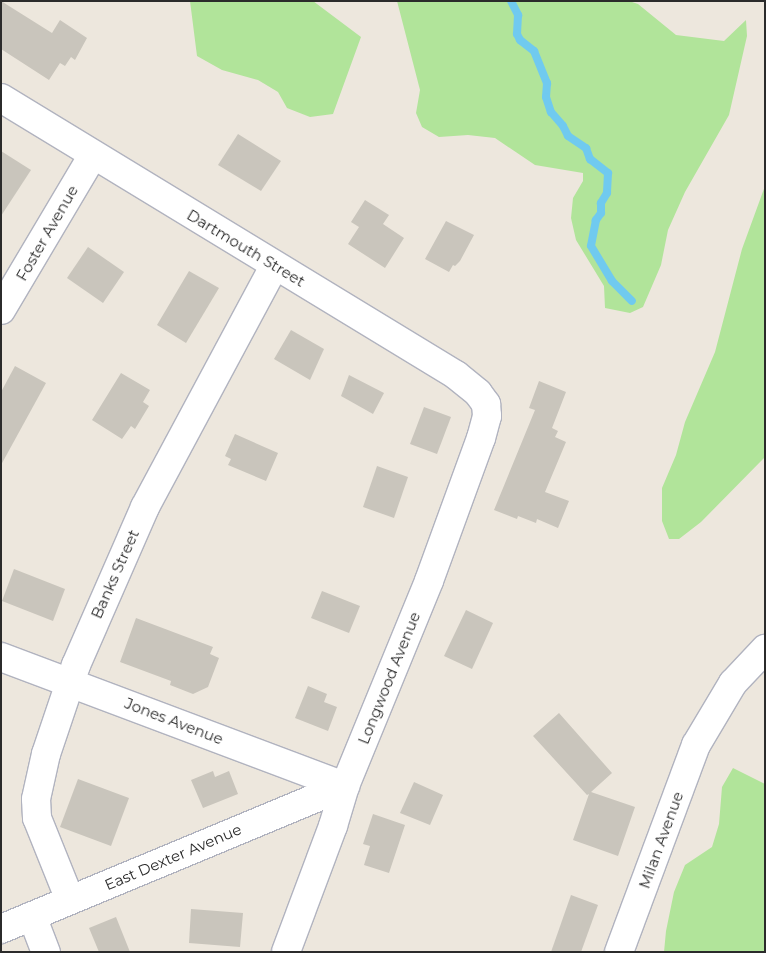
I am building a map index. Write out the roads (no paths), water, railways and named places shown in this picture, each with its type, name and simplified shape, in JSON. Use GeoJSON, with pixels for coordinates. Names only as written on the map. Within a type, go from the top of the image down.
{"type":"FeatureCollection","features":[{"type":"Feature","properties":{"kind":"street","name":"Dartmouth Street"},"geometry":{"type":"LineString","coordinates":[[1,98],[274,266],[456,375],[478,393],[486,404]]}},
{"type":"Feature","properties":{"kind":"street","name":"Foster Avenue"},"geometry":{"type":"LineString","coordinates":[[1,310],[93,155]]}},
{"type":"Feature","properties":{"kind":"street","name":"Banks Street"},"geometry":{"type":"LineString","coordinates":[[70,900],[44,840],[36,812],[36,799],[44,761],[70,683],[145,507],[274,266]]}},
{"type":"Feature","properties":{"kind":"street","name":"Longwood Avenue"},"geometry":{"type":"LineString","coordinates":[[286,952],[333,826],[345,786],[438,554],[481,438],[487,416],[486,404]]}},
{"type":"Feature","properties":{"kind":"street","name":"Milan Avenue"},"geometry":{"type":"LineString","coordinates":[[619,952],[673,811],[686,770],[705,729],[733,682],[765,649]]}},
{"type":"Feature","properties":{"kind":"street","name":"Jones Avenue"},"geometry":{"type":"LineString","coordinates":[[1,657],[345,786]]}},
{"type":"Feature","properties":{"kind":"street","name":"East Dexter Avenue"},"geometry":{"type":"LineString","coordinates":[[1,929],[345,786]]}},
{"type":"Feature","properties":{"kind":"street"},"geometry":{"type":"LineString","coordinates":[[32,916],[46,952]]}},
{"type":"Feature","properties":{"kind":"waterway"},"geometry":{"type":"LineString","coordinates":[[511,1],[518,15],[517,34],[520,40],[534,51],[547,83],[546,97],[551,112],[563,126],[568,136],[586,148],[590,159],[608,173],[607,193],[601,203],[601,213],[596,220],[591,246],[612,281],[632,301]]}}]}
